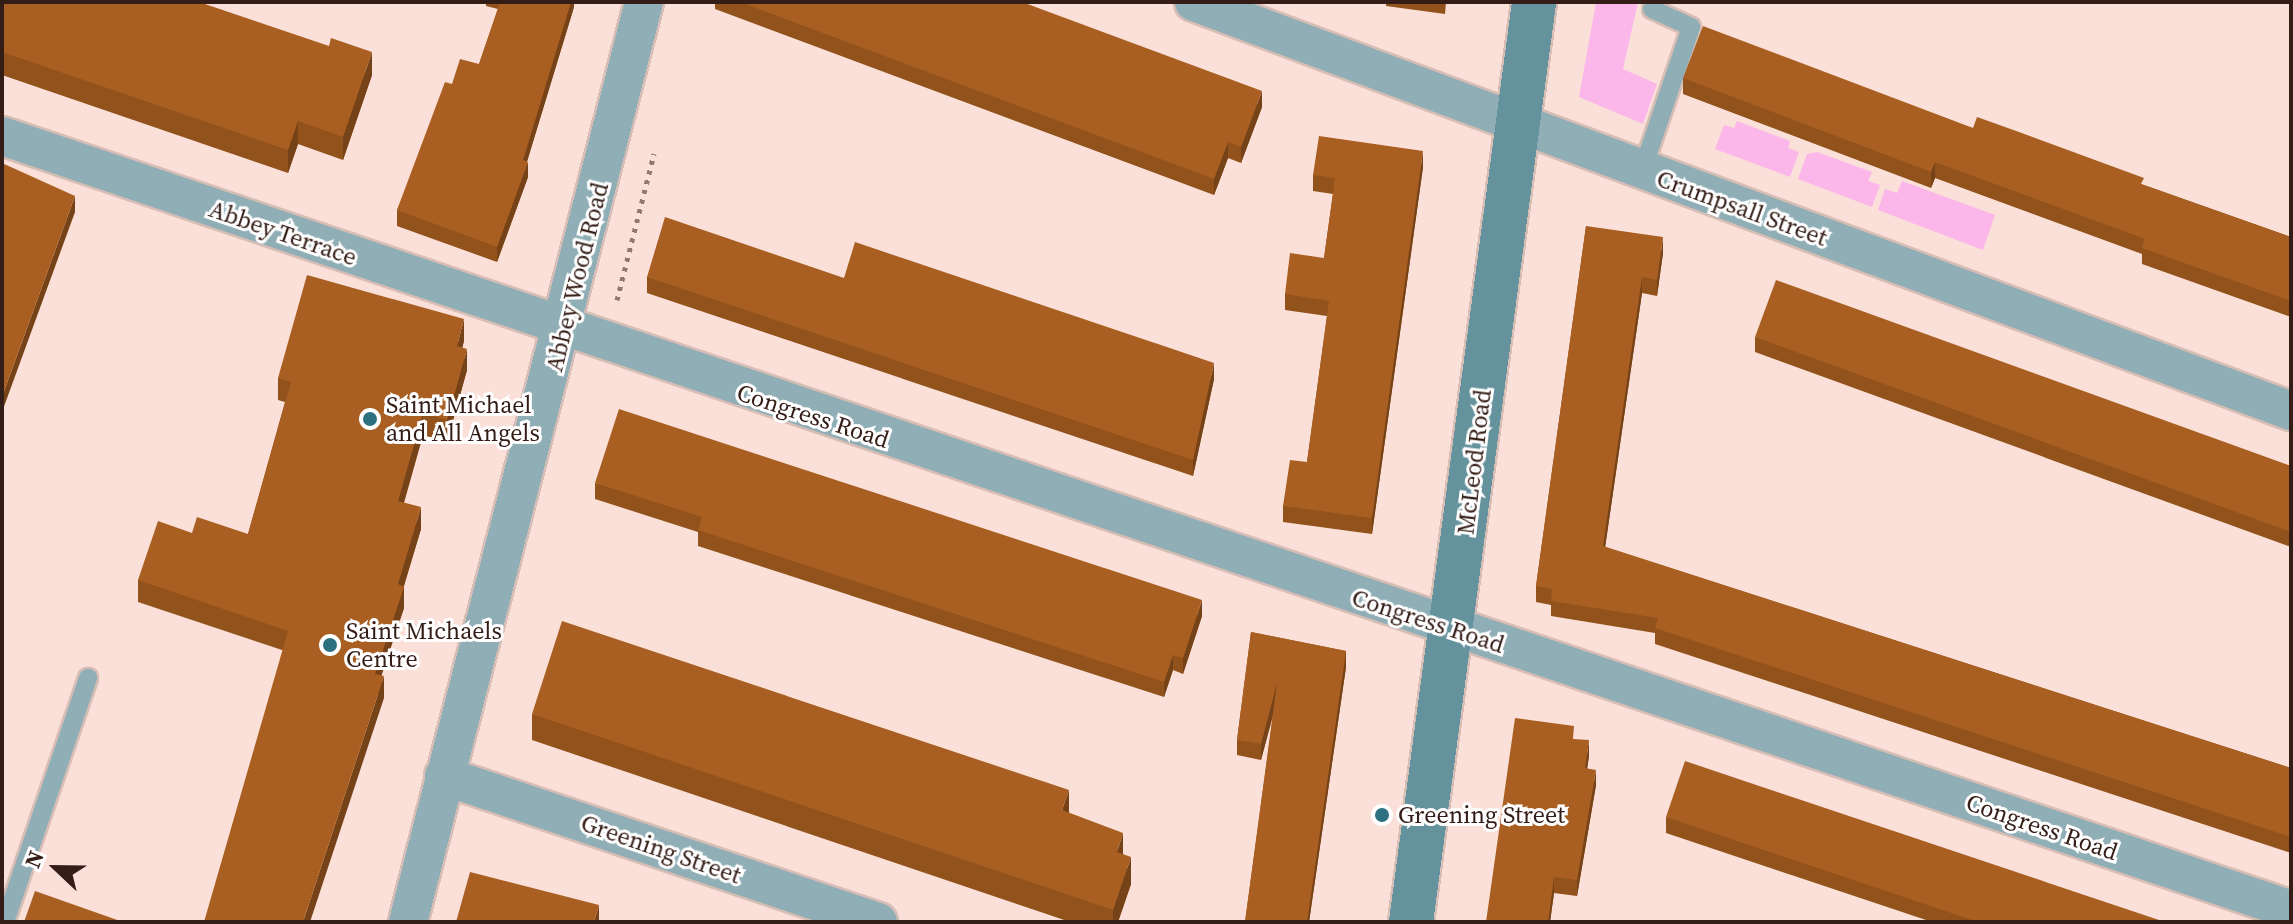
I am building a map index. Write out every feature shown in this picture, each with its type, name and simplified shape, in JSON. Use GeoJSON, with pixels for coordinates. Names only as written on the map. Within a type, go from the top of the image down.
{"type":"FeatureCollection","features":[{"type":"Feature","properties":{"kind":"main road","name":"McLeod Road"},"geometry":{"type":"LineString","coordinates":[[1411,922],[1453,629],[1534,2]]}},
{"type":"Feature","properties":{"kind":"street","name":"Abbey Wood Road"},"geometry":{"type":"LineString","coordinates":[[408,922],[444,776],[564,332],[644,2]]}},
{"type":"Feature","properties":{"kind":"street","name":"Crumpsall Street"},"geometry":{"type":"LineString","coordinates":[[1194,2],[2291,411]]}},
{"type":"Feature","properties":{"kind":"street","name":"Abbey Terrace"},"geometry":{"type":"LineString","coordinates":[[2,136],[564,332]]}},
{"type":"Feature","properties":{"kind":"street","name":"Congress Road"},"geometry":{"type":"LineString","coordinates":[[564,332],[2291,910]]}},
{"type":"Feature","properties":{"kind":"street","name":"Greening Street"},"geometry":{"type":"LineString","coordinates":[[444,776],[878,922]]}},
{"type":"Feature","properties":{"kind":"lane"},"geometry":{"type":"LineString","coordinates":[[1642,171],[1691,27],[1652,9]]}},
{"type":"Feature","properties":{"kind":"lane"},"geometry":{"type":"LineString","coordinates":[[5,922],[88,678]]}},
{"type":"Feature","properties":{"kind":"path"},"geometry":{"type":"LineString","coordinates":[[605,346],[658,137]]}},
{"type":"Feature","properties":{"kind":"shaded area"},"geometry":{"type":"Polygon","coordinates":[[[1596,2],[1638,2],[1623,69],[1657,84],[1643,124],[1579,97],[1596,2]]]}},
{"type":"Feature","properties":{"kind":"shaded area"},"geometry":{"type":"Polygon","coordinates":[[[1737,121],[1790,141],[1788,148],[1799,152],[1790,177],[1715,149],[1724,125],[1734,128],[1737,121]]]}},
{"type":"Feature","properties":{"kind":"shaded area"},"geometry":{"type":"Polygon","coordinates":[[[1817,152],[1872,172],[1868,181],[1880,185],[1872,207],[1798,179],[1807,154],[1817,152]]]}},
{"type":"Feature","properties":{"kind":"shaded area"},"geometry":{"type":"Polygon","coordinates":[[[1902,181],[1995,215],[1983,250],[1878,210],[1885,189],[1897,193],[1902,181]]]}},
{"type":"Feature","properties":{"kind":"building"},"geometry":{"type":"Polygon","coordinates":[[[2,2],[199,2],[329,46],[331,38],[372,52],[343,137],[298,121],[288,150],[2,52],[2,2]]]}},
{"type":"Feature","properties":{"kind":"building"},"geometry":{"type":"Polygon","coordinates":[[[500,2],[571,2],[523,160],[528,162],[497,247],[397,210],[445,82],[452,84],[460,59],[479,64],[500,2]]]}},
{"type":"Feature","properties":{"kind":"building"},"geometry":{"type":"Polygon","coordinates":[[[740,2],[1022,2],[1262,91],[1241,147],[1228,142],[1214,179],[740,2]]]}},
{"type":"Feature","properties":{"kind":"building"},"geometry":{"type":"Polygon","coordinates":[[[1703,26],[1973,128],[1977,117],[2019,132],[2144,178],[2141,184],[2291,237],[2291,301],[2142,248],[2145,239],[1935,162],[1931,172],[1683,78],[1703,26]]]}},
{"type":"Feature","properties":{"kind":"building"},"geometry":{"type":"Polygon","coordinates":[[[1319,136],[1423,151],[1372,518],[1283,506],[1290,460],[1307,462],[1329,301],[1285,294],[1290,253],[1324,258],[1335,178],[1313,175],[1319,136]]]}},
{"type":"Feature","properties":{"kind":"building"},"geometry":{"type":"Polygon","coordinates":[[[2,163],[75,196],[2,397],[2,163]]]}},
{"type":"Feature","properties":{"kind":"building"},"geometry":{"type":"Polygon","coordinates":[[[665,217],[844,278],[855,242],[1214,363],[1193,460],[647,277],[665,217]]]}},
{"type":"Feature","properties":{"kind":"building"},"geometry":{"type":"Polygon","coordinates":[[[1586,226],[1663,237],[1657,280],[1642,277],[1603,546],[2291,768],[2291,837],[1655,628],[1658,618],[1551,601],[1552,589],[1536,586],[1586,226]]]}},
{"type":"Feature","properties":{"kind":"building"},"geometry":{"type":"Polygon","coordinates":[[[307,275],[464,319],[457,346],[467,349],[447,420],[423,413],[398,501],[421,507],[398,584],[404,587],[375,674],[384,676],[303,922],[204,922],[288,631],[138,580],[158,521],[192,533],[197,517],[248,534],[291,382],[278,378],[307,275]]]}},
{"type":"Feature","properties":{"kind":"building"},"geometry":{"type":"Polygon","coordinates":[[[1776,280],[2291,466],[2291,532],[1755,337],[1776,280]]]}},
{"type":"Feature","properties":{"kind":"building"},"geometry":{"type":"Polygon","coordinates":[[[619,409],[1202,600],[1183,658],[1173,655],[1164,682],[698,530],[702,517],[595,483],[619,409]]]}},
{"type":"Feature","properties":{"kind":"building"},"geometry":{"type":"Polygon","coordinates":[[[562,621],[1069,790],[1062,810],[1123,833],[1117,852],[1131,857],[1113,910],[532,714],[562,621]]]}},
{"type":"Feature","properties":{"kind":"building"},"geometry":{"type":"Polygon","coordinates":[[[1251,632],[1346,651],[1307,922],[1245,922],[1277,683],[1261,744],[1237,740],[1251,632]]]}},
{"type":"Feature","properties":{"kind":"building"},"geometry":{"type":"Polygon","coordinates":[[[1515,718],[1574,726],[1573,739],[1589,740],[1585,768],[1596,770],[1577,880],[1554,877],[1548,922],[1486,922],[1515,718]]]}},
{"type":"Feature","properties":{"kind":"building"},"geometry":{"type":"Polygon","coordinates":[[[1685,761],[2165,922],[1978,922],[1666,817],[1685,761]]]}},
{"type":"Feature","properties":{"kind":"building"},"geometry":{"type":"Polygon","coordinates":[[[470,872],[599,905],[594,922],[456,922],[470,872]]]}},
{"type":"Feature","properties":{"kind":"building"},"geometry":{"type":"Polygon","coordinates":[[[35,891],[123,922],[24,922],[35,891]]]}},
{"type":"Feature","properties":{"kind":"place","name":"Saint Michael and All Angels"},"geometry":{"type":"Point","coordinates":[370,419]}},
{"type":"Feature","properties":{"kind":"place","name":"Saint Michaels Centre"},"geometry":{"type":"Point","coordinates":[330,645]}},
{"type":"Feature","properties":{"kind":"place","name":"Greening Street"},"geometry":{"type":"Point","coordinates":[1382,815]}}]}
